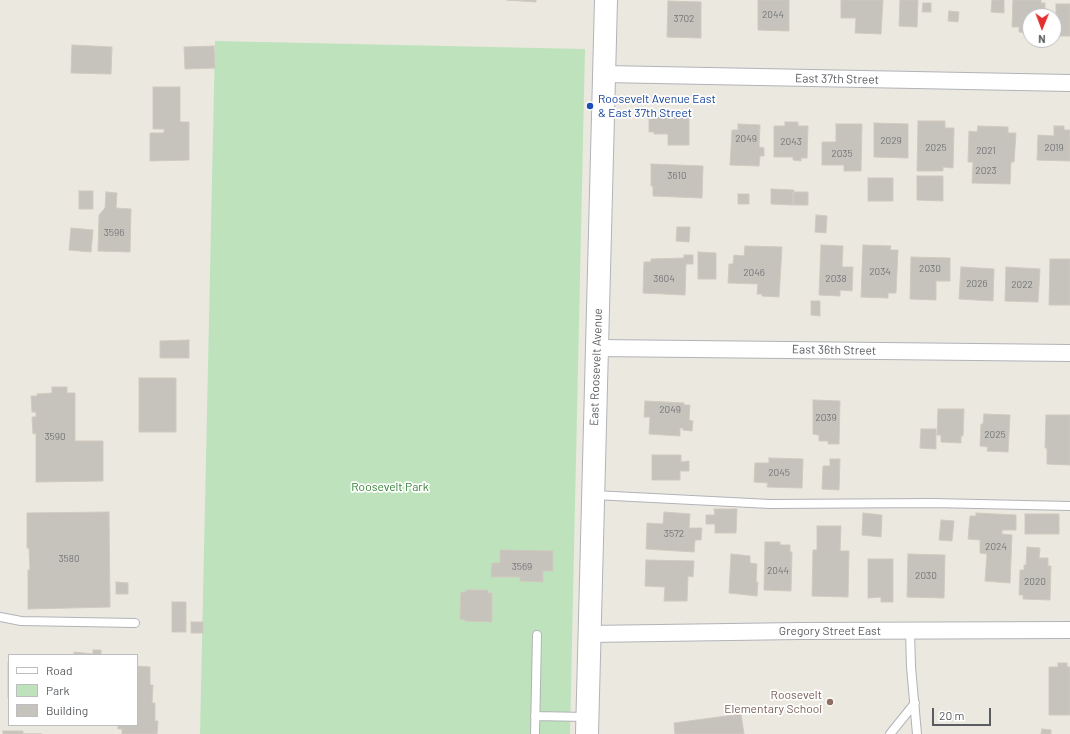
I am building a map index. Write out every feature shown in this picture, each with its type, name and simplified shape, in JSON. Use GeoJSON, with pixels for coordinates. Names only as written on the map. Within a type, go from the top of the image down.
{"type":"FeatureCollection","features":[{"type":"Feature","properties":{"kind":"street","name":"East Roosevelt Avenue"},"geometry":{"type":"LineString","coordinates":[[587,726],[606,0]]}},
{"type":"Feature","properties":{"kind":"street","name":"East 37th Street"},"geometry":{"type":"LineString","coordinates":[[604,74],[1070,83]]}},
{"type":"Feature","properties":{"kind":"street","name":"East 36th Street"},"geometry":{"type":"LineString","coordinates":[[597,348],[1070,353]]}},
{"type":"Feature","properties":{"kind":"street","name":"Gregory Street East"},"geometry":{"type":"LineString","coordinates":[[589,634],[910,630],[1070,630]]}},
{"type":"Feature","properties":{"kind":"lane"},"geometry":{"type":"LineString","coordinates":[[593,494],[770,504],[933,503],[1070,506]]}},
{"type":"Feature","properties":{"kind":"lane"},"geometry":{"type":"LineString","coordinates":[[0,617],[21,621],[135,623]]}},
{"type":"Feature","properties":{"kind":"lane"},"geometry":{"type":"LineString","coordinates":[[910,630],[911,667],[917,734]]}},
{"type":"Feature","properties":{"kind":"lane"},"geometry":{"type":"LineString","coordinates":[[535,734],[537,635]]}},
{"type":"Feature","properties":{"kind":"lane"},"geometry":{"type":"LineString","coordinates":[[890,734],[914,703]]}},
{"type":"Feature","properties":{"kind":"lane"},"geometry":{"type":"LineString","coordinates":[[535,716],[587,726]]}},
{"type":"Feature","properties":{"kind":"green space","name":"Roosevelt Park"},"geometry":{"type":"Polygon","coordinates":[[[215,41],[585,49],[570,734],[200,734],[215,41]]]}},
{"type":"Feature","properties":{"kind":"building"},"geometry":{"type":"Polygon","coordinates":[[[507,0],[536,0],[536,2],[507,0]]]}},
{"type":"Feature","properties":{"kind":"building"},"geometry":{"type":"Polygon","coordinates":[[[758,0],[789,0],[789,31],[758,30],[758,0]]]}},
{"type":"Feature","properties":{"kind":"building"},"geometry":{"type":"Polygon","coordinates":[[[841,0],[883,0],[881,34],[855,33],[856,18],[841,18],[841,0]]]}},
{"type":"Feature","properties":{"kind":"building"},"geometry":{"type":"Polygon","coordinates":[[[900,0],[918,0],[917,27],[899,26],[900,0]]]}},
{"type":"Feature","properties":{"kind":"building"},"geometry":{"type":"Polygon","coordinates":[[[992,0],[1004,0],[1004,13],[991,12],[992,0]]]}},
{"type":"Feature","properties":{"kind":"building"},"geometry":{"type":"Polygon","coordinates":[[[1013,0],[1041,0],[1041,3],[1045,3],[1045,8],[1022,8],[1022,32],[1019,32],[1019,27],[1012,27],[1013,0]]]}},
{"type":"Feature","properties":{"kind":"building"},"geometry":{"type":"Polygon","coordinates":[[[668,1],[701,2],[701,38],[667,37],[668,1]]]}},
{"type":"Feature","properties":{"kind":"building"},"geometry":{"type":"Polygon","coordinates":[[[923,3],[931,3],[931,12],[922,12],[923,3]]]}},
{"type":"Feature","properties":{"kind":"building"},"geometry":{"type":"Polygon","coordinates":[[[1056,4],[1070,4],[1070,36],[1062,36],[1062,8],[1056,8],[1056,4]]]}},
{"type":"Feature","properties":{"kind":"building"},"geometry":{"type":"Polygon","coordinates":[[[949,11],[959,12],[958,22],[948,21],[949,11]]]}},
{"type":"Feature","properties":{"kind":"building"},"geometry":{"type":"Polygon","coordinates":[[[72,45],[112,47],[111,74],[71,73],[72,45]]]}},
{"type":"Feature","properties":{"kind":"building"},"geometry":{"type":"Polygon","coordinates":[[[214,46],[215,68],[185,69],[184,47],[214,46]]]}},
{"type":"Feature","properties":{"kind":"building"},"geometry":{"type":"Polygon","coordinates":[[[153,87],[180,87],[180,122],[189,122],[189,160],[150,161],[150,133],[164,133],[164,129],[153,129],[153,87]]]}},
{"type":"Feature","properties":{"kind":"building"},"geometry":{"type":"Polygon","coordinates":[[[654,113],[689,113],[689,145],[668,145],[668,134],[654,134],[654,132],[649,132],[649,115],[654,115],[654,113]]]}},
{"type":"Feature","properties":{"kind":"building"},"geometry":{"type":"Polygon","coordinates":[[[918,121],[945,121],[945,128],[954,128],[953,168],[943,167],[943,171],[917,171],[918,121]]]}},
{"type":"Feature","properties":{"kind":"building"},"geometry":{"type":"Polygon","coordinates":[[[785,122],[798,122],[798,126],[808,126],[807,158],[801,158],[801,161],[793,160],[793,157],[774,157],[774,126],[785,126],[785,122]]]}},
{"type":"Feature","properties":{"kind":"building"},"geometry":{"type":"Polygon","coordinates":[[[874,123],[908,124],[908,158],[874,157],[874,123]]]}},
{"type":"Feature","properties":{"kind":"building"},"geometry":{"type":"Polygon","coordinates":[[[738,124],[760,125],[759,147],[764,148],[764,156],[760,156],[759,166],[730,165],[732,130],[738,130],[738,124]]]}},
{"type":"Feature","properties":{"kind":"building"},"geometry":{"type":"Polygon","coordinates":[[[836,124],[862,124],[861,171],[844,171],[844,165],[822,165],[822,142],[836,142],[836,124]]]}},
{"type":"Feature","properties":{"kind":"building"},"geometry":{"type":"Polygon","coordinates":[[[978,126],[1008,127],[1008,133],[1016,133],[1014,162],[1011,162],[1010,184],[972,183],[973,162],[968,162],[969,131],[977,132],[978,126]]]}},
{"type":"Feature","properties":{"kind":"building"},"geometry":{"type":"Polygon","coordinates":[[[1054,126],[1064,126],[1064,130],[1070,130],[1070,161],[1037,160],[1038,135],[1054,136],[1054,126]]]}},
{"type":"Feature","properties":{"kind":"building"},"geometry":{"type":"Polygon","coordinates":[[[651,164],[703,166],[702,198],[653,196],[653,186],[651,186],[651,164]]]}},
{"type":"Feature","properties":{"kind":"building"},"geometry":{"type":"Polygon","coordinates":[[[917,176],[943,176],[943,201],[917,200],[917,176]]]}},
{"type":"Feature","properties":{"kind":"building"},"geometry":{"type":"Polygon","coordinates":[[[868,178],[893,178],[893,201],[868,201],[868,178]]]}},
{"type":"Feature","properties":{"kind":"building"},"geometry":{"type":"Polygon","coordinates":[[[771,189],[794,190],[793,205],[771,204],[771,189]]]}},
{"type":"Feature","properties":{"kind":"building"},"geometry":{"type":"Polygon","coordinates":[[[79,191],[93,191],[93,209],[79,209],[79,191]]]}},
{"type":"Feature","properties":{"kind":"building"},"geometry":{"type":"Polygon","coordinates":[[[106,192],[117,193],[116,208],[131,209],[130,252],[98,251],[99,215],[105,208],[106,192]]]}},
{"type":"Feature","properties":{"kind":"building"},"geometry":{"type":"Polygon","coordinates":[[[793,192],[808,192],[808,205],[793,205],[793,192]]]}},
{"type":"Feature","properties":{"kind":"building"},"geometry":{"type":"Polygon","coordinates":[[[738,194],[749,194],[749,204],[738,204],[738,194]]]}},
{"type":"Feature","properties":{"kind":"building"},"geometry":{"type":"Polygon","coordinates":[[[816,215],[827,216],[826,233],[815,232],[816,215]]]}},
{"type":"Feature","properties":{"kind":"building"},"geometry":{"type":"Polygon","coordinates":[[[677,227],[690,227],[689,242],[676,241],[677,227]]]}},
{"type":"Feature","properties":{"kind":"building"},"geometry":{"type":"Polygon","coordinates":[[[71,228],[93,230],[91,252],[69,250],[71,228]]]}},
{"type":"Feature","properties":{"kind":"building"},"geometry":{"type":"Polygon","coordinates":[[[821,245],[843,246],[842,267],[853,267],[852,291],[840,290],[840,296],[819,295],[821,245]]]}},
{"type":"Feature","properties":{"kind":"building"},"geometry":{"type":"Polygon","coordinates":[[[863,245],[891,246],[890,250],[898,250],[896,293],[888,293],[888,298],[861,297],[863,245]]]}},
{"type":"Feature","properties":{"kind":"building"},"geometry":{"type":"Polygon","coordinates":[[[745,246],[782,247],[779,297],[762,296],[762,294],[757,294],[758,284],[728,283],[729,264],[733,264],[734,255],[744,256],[745,246]]]}},
{"type":"Feature","properties":{"kind":"building"},"geometry":{"type":"Polygon","coordinates":[[[698,252],[716,253],[716,279],[698,279],[698,252]]]}},
{"type":"Feature","properties":{"kind":"building"},"geometry":{"type":"Polygon","coordinates":[[[684,255],[693,255],[693,264],[686,264],[685,295],[643,293],[644,262],[651,262],[651,259],[684,258],[684,255]]]}},
{"type":"Feature","properties":{"kind":"building"},"geometry":{"type":"Polygon","coordinates":[[[911,257],[950,258],[950,281],[936,281],[936,300],[910,299],[911,257]]]}},
{"type":"Feature","properties":{"kind":"building"},"geometry":{"type":"Polygon","coordinates":[[[1050,259],[1070,259],[1070,305],[1049,305],[1050,259]]]}},
{"type":"Feature","properties":{"kind":"building"},"geometry":{"type":"Polygon","coordinates":[[[961,267],[994,269],[993,301],[959,299],[961,267]]]}},
{"type":"Feature","properties":{"kind":"building"},"geometry":{"type":"Polygon","coordinates":[[[1006,267],[1040,269],[1038,302],[1005,301],[1006,267]]]}},
{"type":"Feature","properties":{"kind":"building"},"geometry":{"type":"Polygon","coordinates":[[[811,301],[820,301],[820,316],[811,315],[811,301]]]}},
{"type":"Feature","properties":{"kind":"building"},"geometry":{"type":"Polygon","coordinates":[[[189,340],[189,358],[160,358],[160,341],[189,340]]]}},
{"type":"Feature","properties":{"kind":"building"},"geometry":{"type":"Polygon","coordinates":[[[139,378],[176,378],[176,432],[139,432],[139,378]]]}},
{"type":"Feature","properties":{"kind":"building"},"geometry":{"type":"Polygon","coordinates":[[[52,387],[67,387],[67,393],[75,393],[75,441],[103,441],[103,481],[36,482],[36,433],[33,434],[32,417],[36,417],[36,412],[32,412],[31,396],[52,393],[52,387]]]}},
{"type":"Feature","properties":{"kind":"building"},"geometry":{"type":"Polygon","coordinates":[[[813,400],[840,401],[839,444],[828,444],[828,441],[819,441],[819,435],[813,434],[813,400]]]}},
{"type":"Feature","properties":{"kind":"building"},"geometry":{"type":"Polygon","coordinates":[[[645,401],[684,403],[684,405],[690,405],[689,420],[693,421],[692,431],[683,430],[683,428],[680,428],[680,436],[649,434],[650,417],[644,417],[645,401]]]}},
{"type":"Feature","properties":{"kind":"building"},"geometry":{"type":"Polygon","coordinates":[[[938,409],[964,409],[963,436],[961,436],[961,443],[941,442],[941,435],[937,435],[938,409]]]}},
{"type":"Feature","properties":{"kind":"building"},"geometry":{"type":"Polygon","coordinates":[[[984,414],[1010,415],[1008,452],[987,451],[988,447],[980,446],[981,424],[983,424],[984,414]]]}},
{"type":"Feature","properties":{"kind":"building"},"geometry":{"type":"Polygon","coordinates":[[[1046,415],[1070,415],[1070,465],[1047,464],[1047,448],[1045,448],[1046,415]]]}},
{"type":"Feature","properties":{"kind":"building"},"geometry":{"type":"Polygon","coordinates":[[[921,429],[936,429],[936,449],[920,448],[921,429]]]}},
{"type":"Feature","properties":{"kind":"building"},"geometry":{"type":"Polygon","coordinates":[[[652,455],[681,455],[681,462],[689,461],[689,471],[680,471],[680,480],[652,480],[652,455]]]}},
{"type":"Feature","properties":{"kind":"building"},"geometry":{"type":"Polygon","coordinates":[[[769,458],[803,459],[802,488],[767,487],[768,483],[754,482],[755,463],[769,463],[769,458]]]}},
{"type":"Feature","properties":{"kind":"building"},"geometry":{"type":"Polygon","coordinates":[[[830,459],[840,459],[839,490],[822,489],[823,466],[830,466],[830,459]]]}},
{"type":"Feature","properties":{"kind":"building"},"geometry":{"type":"Polygon","coordinates":[[[714,509],[737,509],[736,533],[715,533],[715,524],[706,524],[706,515],[715,515],[714,509]]]}},
{"type":"Feature","properties":{"kind":"building"},"geometry":{"type":"Polygon","coordinates":[[[109,512],[110,607],[28,609],[28,570],[30,570],[29,548],[27,548],[27,513],[109,512]]]}},
{"type":"Feature","properties":{"kind":"building"},"geometry":{"type":"Polygon","coordinates":[[[664,512],[690,514],[689,528],[702,528],[701,540],[695,540],[694,552],[646,549],[647,523],[663,524],[664,512]]]}},
{"type":"Feature","properties":{"kind":"building"},"geometry":{"type":"Polygon","coordinates":[[[863,513],[882,515],[881,537],[862,535],[863,513]]]}},
{"type":"Feature","properties":{"kind":"building"},"geometry":{"type":"Polygon","coordinates":[[[976,513],[1016,515],[1016,530],[1002,530],[1002,534],[1012,535],[1010,583],[985,581],[987,554],[980,553],[980,540],[968,539],[970,516],[976,516],[976,513]]]}},
{"type":"Feature","properties":{"kind":"building"},"geometry":{"type":"Polygon","coordinates":[[[1025,514],[1059,514],[1059,534],[1025,534],[1025,514]]]}},
{"type":"Feature","properties":{"kind":"building"},"geometry":{"type":"Polygon","coordinates":[[[941,520],[954,521],[952,541],[939,540],[941,520]]]}},
{"type":"Feature","properties":{"kind":"building"},"geometry":{"type":"Polygon","coordinates":[[[817,526],[841,526],[840,551],[849,551],[848,597],[812,596],[813,550],[817,550],[817,526]]]}},
{"type":"Feature","properties":{"kind":"building"},"geometry":{"type":"Polygon","coordinates":[[[765,542],[780,542],[780,545],[790,545],[790,552],[792,552],[791,591],[764,590],[765,542]]]}},
{"type":"Feature","properties":{"kind":"building"},"geometry":{"type":"Polygon","coordinates":[[[1027,547],[1040,548],[1039,558],[1048,558],[1048,566],[1051,566],[1050,600],[1023,599],[1023,595],[1019,595],[1020,570],[1024,570],[1024,565],[1026,565],[1027,547]]]}},
{"type":"Feature","properties":{"kind":"building"},"geometry":{"type":"Polygon","coordinates":[[[500,550],[553,551],[553,571],[543,571],[543,582],[520,581],[520,577],[491,577],[492,563],[500,563],[500,550]]]}},
{"type":"Feature","properties":{"kind":"building"},"geometry":{"type":"Polygon","coordinates":[[[731,554],[750,556],[750,563],[757,564],[757,596],[729,593],[731,554]]]}},
{"type":"Feature","properties":{"kind":"building"},"geometry":{"type":"Polygon","coordinates":[[[908,554],[945,555],[944,598],[907,597],[908,554]]]}},
{"type":"Feature","properties":{"kind":"building"},"geometry":{"type":"Polygon","coordinates":[[[868,559],[893,559],[893,602],[881,602],[881,597],[868,598],[868,559]]]}},
{"type":"Feature","properties":{"kind":"building"},"geometry":{"type":"Polygon","coordinates":[[[646,560],[694,561],[693,577],[688,576],[687,601],[664,601],[665,587],[645,586],[646,560]]]}},
{"type":"Feature","properties":{"kind":"building"},"geometry":{"type":"Polygon","coordinates":[[[116,582],[128,583],[128,594],[116,594],[116,582]]]}},
{"type":"Feature","properties":{"kind":"building"},"geometry":{"type":"Polygon","coordinates":[[[466,590],[488,590],[488,593],[492,593],[492,622],[465,621],[460,619],[461,592],[466,592],[466,590]]]}},
{"type":"Feature","properties":{"kind":"building"},"geometry":{"type":"Polygon","coordinates":[[[172,602],[186,602],[186,632],[172,632],[172,602]]]}},
{"type":"Feature","properties":{"kind":"building"},"geometry":{"type":"Polygon","coordinates":[[[191,622],[203,622],[203,633],[191,633],[191,622]]]}},
{"type":"Feature","properties":{"kind":"building"},"geometry":{"type":"Polygon","coordinates":[[[93,650],[101,650],[101,654],[93,654],[93,650]]]}},
{"type":"Feature","properties":{"kind":"building"},"geometry":{"type":"Polygon","coordinates":[[[74,652],[93,654],[74,654],[74,652]]]}},
{"type":"Feature","properties":{"kind":"building"},"geometry":{"type":"Polygon","coordinates":[[[1058,663],[1067,663],[1067,667],[1070,667],[1070,715],[1049,715],[1049,667],[1058,667],[1058,663]]]}},
{"type":"Feature","properties":{"kind":"building"},"geometry":{"type":"Polygon","coordinates":[[[138,666],[150,667],[150,685],[153,685],[152,703],[155,703],[155,721],[158,721],[157,734],[122,734],[122,729],[118,729],[118,726],[138,726],[138,666]]]}},
{"type":"Feature","properties":{"kind":"building"},"geometry":{"type":"Polygon","coordinates":[[[741,714],[744,734],[675,734],[674,723],[741,714]]]}},
{"type":"Feature","properties":{"kind":"building"},"geometry":{"type":"Polygon","coordinates":[[[1042,729],[1051,730],[1051,734],[1041,734],[1042,729]]]}},
{"type":"Feature","properties":{"kind":"building"},"geometry":{"type":"Polygon","coordinates":[[[3,731],[23,731],[23,734],[3,734],[3,731]]]}},
{"type":"Feature","properties":{"kind":"place","name":"Roosevelt Avenue East & East 37th Street"},"geometry":{"type":"Point","coordinates":[590,106]}},
{"type":"Feature","properties":{"kind":"place","name":"Roosevelt Elementary School"},"geometry":{"type":"Point","coordinates":[830,702]}}]}
